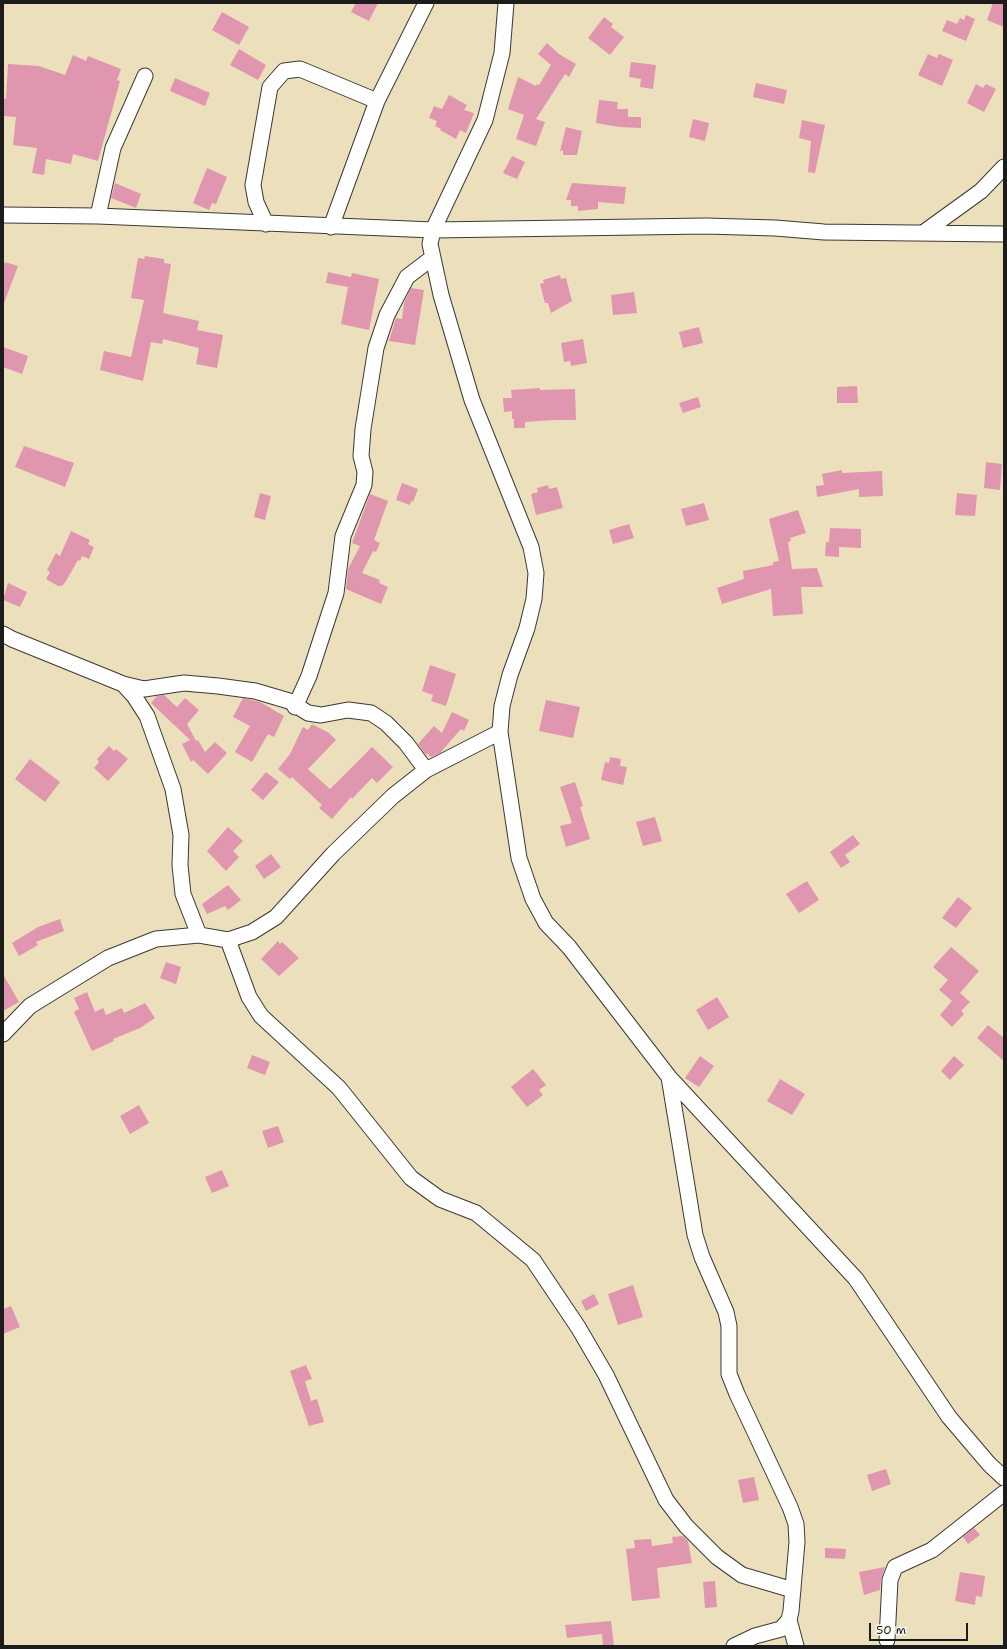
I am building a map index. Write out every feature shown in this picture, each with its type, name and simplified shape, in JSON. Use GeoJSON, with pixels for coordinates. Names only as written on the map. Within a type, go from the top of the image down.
{"type":"FeatureCollection","features":[{"type":"Feature","properties":{"kind":"street"},"geometry":{"type":"LineString","coordinates":[[331,227],[377,101],[426,3]]}},
{"type":"Feature","properties":{"kind":"street"},"geometry":{"type":"LineString","coordinates":[[506,3],[502,52],[485,120],[433,230],[430,244],[440,295],[472,400],[531,547],[536,573],[534,599],[527,628],[510,676],[502,706],[500,732],[519,858],[533,899],[546,923],[569,947],[670,1077],[856,1279],[949,1417],[989,1464],[1004,1478]]}},
{"type":"Feature","properties":{"kind":"street"},"geometry":{"type":"LineString","coordinates":[[266,224],[256,202],[253,185],[270,87],[284,71],[300,69],[377,101]]}},
{"type":"Feature","properties":{"kind":"street"},"geometry":{"type":"LineString","coordinates":[[98,216],[113,148],[145,76]]}},
{"type":"Feature","properties":{"kind":"street"},"geometry":{"type":"LineString","coordinates":[[923,233],[981,191],[1004,167]]}},
{"type":"Feature","properties":{"kind":"street"},"geometry":{"type":"LineString","coordinates":[[3,215],[98,216],[331,227],[433,230],[706,226],[775,228],[824,232],[1004,234]]}},
{"type":"Feature","properties":{"kind":"street"},"geometry":{"type":"LineString","coordinates":[[295,707],[309,676],[336,593],[343,536],[364,485],[365,472],[361,456],[362,429],[376,348],[387,315],[407,277],[432,258]]}},
{"type":"Feature","properties":{"kind":"street"},"geometry":{"type":"LineString","coordinates":[[3,634],[12,640],[123,684],[144,689],[184,683],[218,686],[255,691],[289,701],[295,707],[308,713],[322,715],[348,710],[371,713],[386,724],[406,743],[426,770]]}},
{"type":"Feature","properties":{"kind":"street"},"geometry":{"type":"LineString","coordinates":[[123,684],[134,696],[147,716],[173,789],[181,835],[180,864],[183,894],[199,935]]}},
{"type":"Feature","properties":{"kind":"street"},"geometry":{"type":"LineString","coordinates":[[3,1034],[30,1006],[108,958],[156,939],[199,935],[228,940],[252,932],[276,917],[338,849],[393,796],[426,770],[500,732]]}},
{"type":"Feature","properties":{"kind":"street"},"geometry":{"type":"LineString","coordinates":[[228,940],[250,998],[261,1016],[339,1088],[411,1178],[440,1199],[476,1213],[533,1260],[578,1327],[606,1375],[666,1500],[686,1526],[716,1557],[742,1575],[793,1590]]}},
{"type":"Feature","properties":{"kind":"street"},"geometry":{"type":"LineString","coordinates":[[670,1077],[695,1235],[702,1257],[726,1312],[729,1326],[729,1374],[790,1507],[796,1524],[797,1542],[789,1620],[796,1646]]}},
{"type":"Feature","properties":{"kind":"street"},"geometry":{"type":"LineString","coordinates":[[887,1640],[890,1580],[895,1567],[932,1550],[1004,1493]]}},
{"type":"Feature","properties":{"kind":"street"},"geometry":{"type":"LineString","coordinates":[[734,1646],[755,1636],[781,1629],[789,1620]]}},
{"type":"Feature","properties":{"kind":"building"},"geometry":{"type":"Polygon","coordinates":[[[356,3],[378,3],[369,21],[351,12],[356,3]]]}},
{"type":"Feature","properties":{"kind":"building"},"geometry":{"type":"Polygon","coordinates":[[[993,3],[1004,3],[1004,27],[987,20],[993,3]]]}},
{"type":"Feature","properties":{"kind":"building"},"geometry":{"type":"Polygon","coordinates":[[[222,12],[249,27],[239,45],[212,30],[222,12]]]}},
{"type":"Feature","properties":{"kind":"building"},"geometry":{"type":"Polygon","coordinates":[[[966,15],[975,19],[966,41],[942,31],[947,20],[957,24],[960,18],[964,20],[966,15]]]}},
{"type":"Feature","properties":{"kind":"building"},"geometry":{"type":"Polygon","coordinates":[[[604,17],[613,24],[611,27],[624,37],[610,55],[588,38],[604,17]]]}},
{"type":"Feature","properties":{"kind":"building"},"geometry":{"type":"Polygon","coordinates":[[[547,43],[559,54],[576,64],[569,77],[565,74],[536,119],[545,122],[536,146],[516,139],[524,115],[508,109],[518,77],[536,86],[537,84],[539,85],[551,65],[538,54],[547,43]]]}},
{"type":"Feature","properties":{"kind":"building"},"geometry":{"type":"Polygon","coordinates":[[[239,49],[266,65],[258,80],[230,65],[239,49]]]}},
{"type":"Feature","properties":{"kind":"building"},"geometry":{"type":"Polygon","coordinates":[[[928,54],[937,58],[939,54],[953,60],[942,86],[918,75],[928,54]]]}},
{"type":"Feature","properties":{"kind":"building"},"geometry":{"type":"Polygon","coordinates":[[[73,55],[86,61],[88,56],[121,69],[117,80],[120,81],[98,161],[73,154],[71,164],[46,159],[44,175],[32,173],[37,148],[13,145],[16,117],[3,116],[3,99],[6,99],[8,64],[39,66],[65,75],[73,55]]]}},
{"type":"Feature","properties":{"kind":"building"},"geometry":{"type":"Polygon","coordinates":[[[631,62],[656,65],[653,89],[640,87],[641,79],[629,77],[631,62]]]}},
{"type":"Feature","properties":{"kind":"building"},"geometry":{"type":"Polygon","coordinates":[[[175,78],[210,93],[205,106],[170,91],[175,78]]]}},
{"type":"Feature","properties":{"kind":"building"},"geometry":{"type":"Polygon","coordinates":[[[756,83],[787,90],[784,104],[753,97],[756,83]]]}},
{"type":"Feature","properties":{"kind":"building"},"geometry":{"type":"Polygon","coordinates":[[[976,84],[983,88],[986,84],[996,89],[984,112],[967,103],[976,84]]]}},
{"type":"Feature","properties":{"kind":"building"},"geometry":{"type":"Polygon","coordinates":[[[449,95],[467,105],[464,110],[474,113],[466,133],[460,130],[456,139],[440,130],[441,129],[435,126],[437,121],[429,118],[434,106],[442,109],[449,95]]]}},
{"type":"Feature","properties":{"kind":"building"},"geometry":{"type":"Polygon","coordinates":[[[599,100],[618,102],[617,109],[628,109],[628,117],[641,117],[641,128],[619,127],[596,123],[599,100]]]}},
{"type":"Feature","properties":{"kind":"building"},"geometry":{"type":"Polygon","coordinates":[[[693,119],[709,123],[705,141],[689,137],[693,119]]]}},
{"type":"Feature","properties":{"kind":"building"},"geometry":{"type":"Polygon","coordinates":[[[802,120],[825,125],[815,173],[808,172],[811,141],[799,138],[802,120]]]}},
{"type":"Feature","properties":{"kind":"building"},"geometry":{"type":"Polygon","coordinates":[[[566,127],[582,131],[577,155],[563,155],[563,150],[560,151],[566,127]]]}},
{"type":"Feature","properties":{"kind":"building"},"geometry":{"type":"Polygon","coordinates":[[[512,156],[525,162],[517,179],[503,173],[512,156]]]}},
{"type":"Feature","properties":{"kind":"building"},"geometry":{"type":"Polygon","coordinates":[[[207,168],[227,177],[216,204],[212,203],[209,210],[193,203],[207,168]]]}},
{"type":"Feature","properties":{"kind":"building"},"geometry":{"type":"Polygon","coordinates":[[[115,183],[141,194],[136,208],[111,198],[115,183]]]}},
{"type":"Feature","properties":{"kind":"building"},"geometry":{"type":"Polygon","coordinates":[[[572,183],[626,187],[624,204],[598,202],[598,209],[578,211],[578,206],[571,206],[571,200],[566,200],[572,183]]]}},
{"type":"Feature","properties":{"kind":"building"},"geometry":{"type":"Polygon","coordinates":[[[145,256],[164,259],[164,263],[171,264],[163,313],[199,321],[197,330],[223,335],[217,368],[196,364],[199,348],[163,339],[162,344],[151,342],[143,381],[100,370],[104,351],[131,357],[144,300],[131,298],[138,258],[144,259],[145,256]]]}},
{"type":"Feature","properties":{"kind":"building"},"geometry":{"type":"Polygon","coordinates":[[[5,262],[18,266],[4,303],[3,268],[5,262]]]}},
{"type":"Feature","properties":{"kind":"building"},"geometry":{"type":"Polygon","coordinates":[[[328,272],[351,277],[352,273],[379,279],[369,330],[341,324],[348,287],[326,283],[328,272]]]}},
{"type":"Feature","properties":{"kind":"building"},"geometry":{"type":"Polygon","coordinates":[[[560,275],[561,279],[566,278],[572,301],[551,313],[548,303],[545,303],[540,284],[544,283],[543,280],[560,275]]]}},
{"type":"Feature","properties":{"kind":"building"},"geometry":{"type":"Polygon","coordinates":[[[411,288],[424,290],[415,345],[389,341],[396,318],[402,319],[404,303],[411,288]]]}},
{"type":"Feature","properties":{"kind":"building"},"geometry":{"type":"Polygon","coordinates":[[[634,292],[637,313],[613,315],[611,295],[634,292]]]}},
{"type":"Feature","properties":{"kind":"building"},"geometry":{"type":"Polygon","coordinates":[[[699,327],[703,343],[683,348],[679,332],[699,327]]]}},
{"type":"Feature","properties":{"kind":"building"},"geometry":{"type":"Polygon","coordinates":[[[583,339],[587,363],[571,366],[570,361],[564,362],[561,343],[583,339]]]}},
{"type":"Feature","properties":{"kind":"building"},"geometry":{"type":"Polygon","coordinates":[[[3,347],[28,356],[22,374],[3,367],[3,347]]]}},
{"type":"Feature","properties":{"kind":"building"},"geometry":{"type":"Polygon","coordinates":[[[857,386],[858,403],[837,403],[837,387],[857,386]]]}},
{"type":"Feature","properties":{"kind":"building"},"geometry":{"type":"Polygon","coordinates":[[[540,388],[540,390],[575,389],[576,420],[525,422],[525,428],[514,428],[512,411],[504,412],[503,398],[512,398],[511,390],[540,388]]]}},
{"type":"Feature","properties":{"kind":"building"},"geometry":{"type":"Polygon","coordinates":[[[698,397],[701,407],[683,413],[679,403],[698,397]]]}},
{"type":"Feature","properties":{"kind":"building"},"geometry":{"type":"Polygon","coordinates":[[[24,446],[74,463],[65,487],[15,467],[24,446]]]}},
{"type":"Feature","properties":{"kind":"building"},"geometry":{"type":"Polygon","coordinates":[[[986,462],[1002,464],[1000,490],[984,488],[986,462]]]}},
{"type":"Feature","properties":{"kind":"building"},"geometry":{"type":"Polygon","coordinates":[[[842,470],[842,473],[882,471],[883,496],[859,497],[859,489],[817,497],[816,486],[824,485],[822,474],[842,470]]]}},
{"type":"Feature","properties":{"kind":"building"},"geometry":{"type":"Polygon","coordinates":[[[402,483],[418,489],[413,502],[411,501],[410,505],[396,500],[402,483]]]}},
{"type":"Feature","properties":{"kind":"building"},"geometry":{"type":"Polygon","coordinates":[[[548,485],[549,489],[557,487],[563,508],[536,515],[531,494],[538,492],[537,488],[548,485]]]}},
{"type":"Feature","properties":{"kind":"building"},"geometry":{"type":"Polygon","coordinates":[[[260,493],[271,496],[265,520],[254,517],[260,493]]]}},
{"type":"Feature","properties":{"kind":"building"},"geometry":{"type":"Polygon","coordinates":[[[957,493],[977,495],[975,516],[955,515],[957,493]]]}},
{"type":"Feature","properties":{"kind":"building"},"geometry":{"type":"Polygon","coordinates":[[[370,494],[388,501],[374,540],[380,543],[376,552],[373,551],[362,573],[380,580],[379,583],[388,587],[381,604],[346,589],[348,569],[360,546],[352,543],[370,494]]]}},
{"type":"Feature","properties":{"kind":"building"},"geometry":{"type":"Polygon","coordinates":[[[704,503],[709,520],[686,526],[681,509],[704,503]]]}},
{"type":"Feature","properties":{"kind":"building"},"geometry":{"type":"Polygon","coordinates":[[[798,510],[806,533],[790,538],[791,541],[788,542],[792,569],[817,568],[823,587],[801,587],[803,614],[773,616],[771,589],[722,604],[717,588],[744,579],[743,571],[773,565],[773,562],[779,561],[769,519],[798,510]]]}},
{"type":"Feature","properties":{"kind":"building"},"geometry":{"type":"Polygon","coordinates":[[[629,524],[634,538],[613,544],[609,530],[629,524]]]}},
{"type":"Feature","properties":{"kind":"building"},"geometry":{"type":"Polygon","coordinates":[[[830,528],[861,529],[861,548],[839,547],[839,557],[825,556],[826,542],[829,542],[830,528]]]}},
{"type":"Feature","properties":{"kind":"building"},"geometry":{"type":"Polygon","coordinates":[[[71,531],[90,540],[88,544],[94,547],[89,559],[82,556],[62,586],[58,586],[46,579],[50,572],[47,570],[56,553],[60,556],[71,531]]]}},
{"type":"Feature","properties":{"kind":"building"},"geometry":{"type":"Polygon","coordinates":[[[8,583],[27,592],[20,607],[3,600],[8,583]]]}},
{"type":"Feature","properties":{"kind":"building"},"geometry":{"type":"Polygon","coordinates":[[[430,665],[456,674],[446,706],[431,701],[433,695],[422,691],[430,665]]]}},
{"type":"Feature","properties":{"kind":"building"},"geometry":{"type":"Polygon","coordinates":[[[164,695],[177,707],[185,698],[199,710],[187,724],[196,741],[198,740],[205,752],[215,742],[227,753],[208,774],[193,760],[191,762],[182,744],[190,740],[151,703],[157,696],[164,695]]]}},
{"type":"Feature","properties":{"kind":"building"},"geometry":{"type":"Polygon","coordinates":[[[243,698],[260,702],[284,716],[274,737],[268,734],[252,762],[235,752],[250,726],[233,717],[243,698]]]}},
{"type":"Feature","properties":{"kind":"building"},"geometry":{"type":"Polygon","coordinates":[[[546,700],[580,707],[573,738],[539,731],[546,700]]]}},
{"type":"Feature","properties":{"kind":"building"},"geometry":{"type":"Polygon","coordinates":[[[452,712],[469,720],[464,731],[461,729],[440,753],[431,757],[427,753],[426,755],[418,744],[434,726],[442,733],[452,712]]]}},
{"type":"Feature","properties":{"kind":"building"},"geometry":{"type":"Polygon","coordinates":[[[312,724],[329,733],[336,740],[308,769],[330,789],[372,747],[393,767],[377,783],[372,778],[352,799],[351,797],[332,819],[319,808],[322,805],[292,777],[290,779],[278,769],[290,754],[303,727],[308,730],[312,724]]]}},
{"type":"Feature","properties":{"kind":"building"},"geometry":{"type":"Polygon","coordinates":[[[109,746],[114,751],[116,749],[128,759],[108,781],[94,768],[99,762],[97,759],[109,746]]]}},
{"type":"Feature","properties":{"kind":"building"},"geometry":{"type":"Polygon","coordinates":[[[610,757],[621,759],[620,766],[627,767],[623,785],[601,780],[605,762],[609,763],[610,757]]]}},
{"type":"Feature","properties":{"kind":"building"},"geometry":{"type":"Polygon","coordinates":[[[30,759],[60,782],[45,802],[15,779],[30,759]]]}},
{"type":"Feature","properties":{"kind":"building"},"geometry":{"type":"Polygon","coordinates":[[[266,772],[279,782],[263,800],[251,790],[266,772]]]}},
{"type":"Feature","properties":{"kind":"building"},"geometry":{"type":"Polygon","coordinates":[[[575,782],[583,806],[580,807],[590,839],[566,847],[560,826],[572,823],[560,787],[575,782]]]}},
{"type":"Feature","properties":{"kind":"building"},"geometry":{"type":"Polygon","coordinates":[[[655,817],[662,841],[643,846],[636,822],[655,817]]]}},
{"type":"Feature","properties":{"kind":"building"},"geometry":{"type":"Polygon","coordinates":[[[228,827],[243,841],[233,851],[239,857],[226,871],[207,851],[228,827]]]}},
{"type":"Feature","properties":{"kind":"building"},"geometry":{"type":"Polygon","coordinates":[[[853,835],[860,844],[845,855],[850,862],[841,868],[830,852],[853,835]]]}},
{"type":"Feature","properties":{"kind":"building"},"geometry":{"type":"Polygon","coordinates":[[[271,854],[281,867],[264,879],[255,866],[271,854]]]}},
{"type":"Feature","properties":{"kind":"building"},"geometry":{"type":"Polygon","coordinates":[[[807,881],[819,900],[799,913],[786,894],[807,881]]]}},
{"type":"Feature","properties":{"kind":"building"},"geometry":{"type":"Polygon","coordinates":[[[228,885],[241,900],[228,910],[225,906],[207,914],[202,904],[228,885]]]}},
{"type":"Feature","properties":{"kind":"building"},"geometry":{"type":"Polygon","coordinates":[[[958,897],[972,908],[956,928],[942,918],[958,897]]]}},
{"type":"Feature","properties":{"kind":"building"},"geometry":{"type":"Polygon","coordinates":[[[60,919],[64,931],[36,942],[38,945],[19,956],[12,943],[38,927],[60,919]]]}},
{"type":"Feature","properties":{"kind":"building"},"geometry":{"type":"Polygon","coordinates":[[[278,941],[280,944],[282,942],[299,958],[279,976],[261,959],[278,941]]]}},
{"type":"Feature","properties":{"kind":"building"},"geometry":{"type":"Polygon","coordinates":[[[951,947],[979,971],[960,993],[970,1002],[961,1011],[964,1014],[952,1027],[940,1015],[952,1001],[939,990],[948,980],[933,967],[951,947]]]}},
{"type":"Feature","properties":{"kind":"building"},"geometry":{"type":"Polygon","coordinates":[[[166,962],[181,967],[176,984],[160,978],[166,962]]]}},
{"type":"Feature","properties":{"kind":"building"},"geometry":{"type":"Polygon","coordinates":[[[3,974],[19,1002],[3,1011],[3,974]]]}},
{"type":"Feature","properties":{"kind":"building"},"geometry":{"type":"Polygon","coordinates":[[[87,992],[95,1012],[103,1008],[106,1015],[122,1008],[124,1013],[145,1003],[155,1018],[140,1028],[113,1039],[114,1041],[92,1051],[74,1012],[79,1009],[74,998],[87,992]]]}},
{"type":"Feature","properties":{"kind":"building"},"geometry":{"type":"Polygon","coordinates":[[[717,997],[729,1017],[708,1030],[696,1010],[717,997]]]}},
{"type":"Feature","properties":{"kind":"building"},"geometry":{"type":"Polygon","coordinates":[[[988,1025],[1004,1038],[1004,1061],[977,1038],[988,1025]]]}},
{"type":"Feature","properties":{"kind":"building"},"geometry":{"type":"Polygon","coordinates":[[[252,1055],[270,1062],[265,1075],[247,1068],[252,1055]]]}},
{"type":"Feature","properties":{"kind":"building"},"geometry":{"type":"Polygon","coordinates":[[[700,1056],[714,1066],[699,1087],[685,1078],[700,1056]]]}},
{"type":"Feature","properties":{"kind":"building"},"geometry":{"type":"Polygon","coordinates":[[[954,1056],[964,1065],[950,1080],[941,1071],[954,1056]]]}},
{"type":"Feature","properties":{"kind":"building"},"geometry":{"type":"Polygon","coordinates":[[[533,1069],[546,1085],[539,1090],[543,1095],[527,1107],[511,1087],[533,1069]]]}},
{"type":"Feature","properties":{"kind":"building"},"geometry":{"type":"Polygon","coordinates":[[[780,1079],[805,1094],[792,1115],[767,1101],[780,1079]]]}},
{"type":"Feature","properties":{"kind":"building"},"geometry":{"type":"Polygon","coordinates":[[[139,1105],[149,1123],[130,1134],[120,1116],[139,1105]]]}},
{"type":"Feature","properties":{"kind":"building"},"geometry":{"type":"Polygon","coordinates":[[[278,1126],[284,1142],[268,1148],[262,1131],[278,1126]]]}},
{"type":"Feature","properties":{"kind":"building"},"geometry":{"type":"Polygon","coordinates":[[[222,1170],[229,1186],[212,1193],[205,1177],[222,1170]]]}},
{"type":"Feature","properties":{"kind":"building"},"geometry":{"type":"Polygon","coordinates":[[[633,1285],[643,1317],[618,1325],[608,1294],[633,1285]]]}},
{"type":"Feature","properties":{"kind":"building"},"geometry":{"type":"Polygon","coordinates":[[[594,1294],[599,1304],[586,1311],[581,1301],[594,1294]]]}},
{"type":"Feature","properties":{"kind":"building"},"geometry":{"type":"Polygon","coordinates":[[[11,1306],[20,1327],[3,1334],[3,1309],[11,1306]]]}},
{"type":"Feature","properties":{"kind":"building"},"geometry":{"type":"Polygon","coordinates":[[[306,1365],[312,1379],[305,1381],[311,1401],[317,1399],[324,1422],[309,1426],[290,1371],[306,1365]]]}},
{"type":"Feature","properties":{"kind":"building"},"geometry":{"type":"Polygon","coordinates":[[[886,1469],[891,1484],[872,1491],[867,1475],[886,1469]]]}},
{"type":"Feature","properties":{"kind":"building"},"geometry":{"type":"Polygon","coordinates":[[[754,1477],[759,1500],[743,1503],[738,1480],[754,1477]]]}},
{"type":"Feature","properties":{"kind":"building"},"geometry":{"type":"Polygon","coordinates":[[[974,1528],[980,1535],[968,1544],[963,1537],[974,1528]]]}},
{"type":"Feature","properties":{"kind":"building"},"geometry":{"type":"Polygon","coordinates":[[[683,1536],[688,1541],[692,1563],[657,1568],[660,1598],[632,1601],[626,1549],[635,1548],[634,1540],[651,1539],[652,1546],[673,1543],[672,1537],[683,1536]]]}},
{"type":"Feature","properties":{"kind":"building"},"geometry":{"type":"Polygon","coordinates":[[[825,1548],[846,1549],[845,1559],[825,1558],[825,1548]]]}},
{"type":"Feature","properties":{"kind":"building"},"geometry":{"type":"Polygon","coordinates":[[[885,1567],[881,1579],[880,1590],[864,1595],[859,1572],[885,1567]]]}},
{"type":"Feature","properties":{"kind":"building"},"geometry":{"type":"Polygon","coordinates":[[[960,1572],[985,1576],[982,1597],[976,1596],[975,1605],[955,1601],[960,1572]]]}},
{"type":"Feature","properties":{"kind":"building"},"geometry":{"type":"Polygon","coordinates":[[[715,1581],[717,1607],[705,1608],[703,1582],[715,1581]]]}},
{"type":"Feature","properties":{"kind":"building"},"geometry":{"type":"Polygon","coordinates":[[[611,1621],[614,1646],[603,1646],[602,1634],[567,1638],[565,1625],[611,1621]]]}}]}
